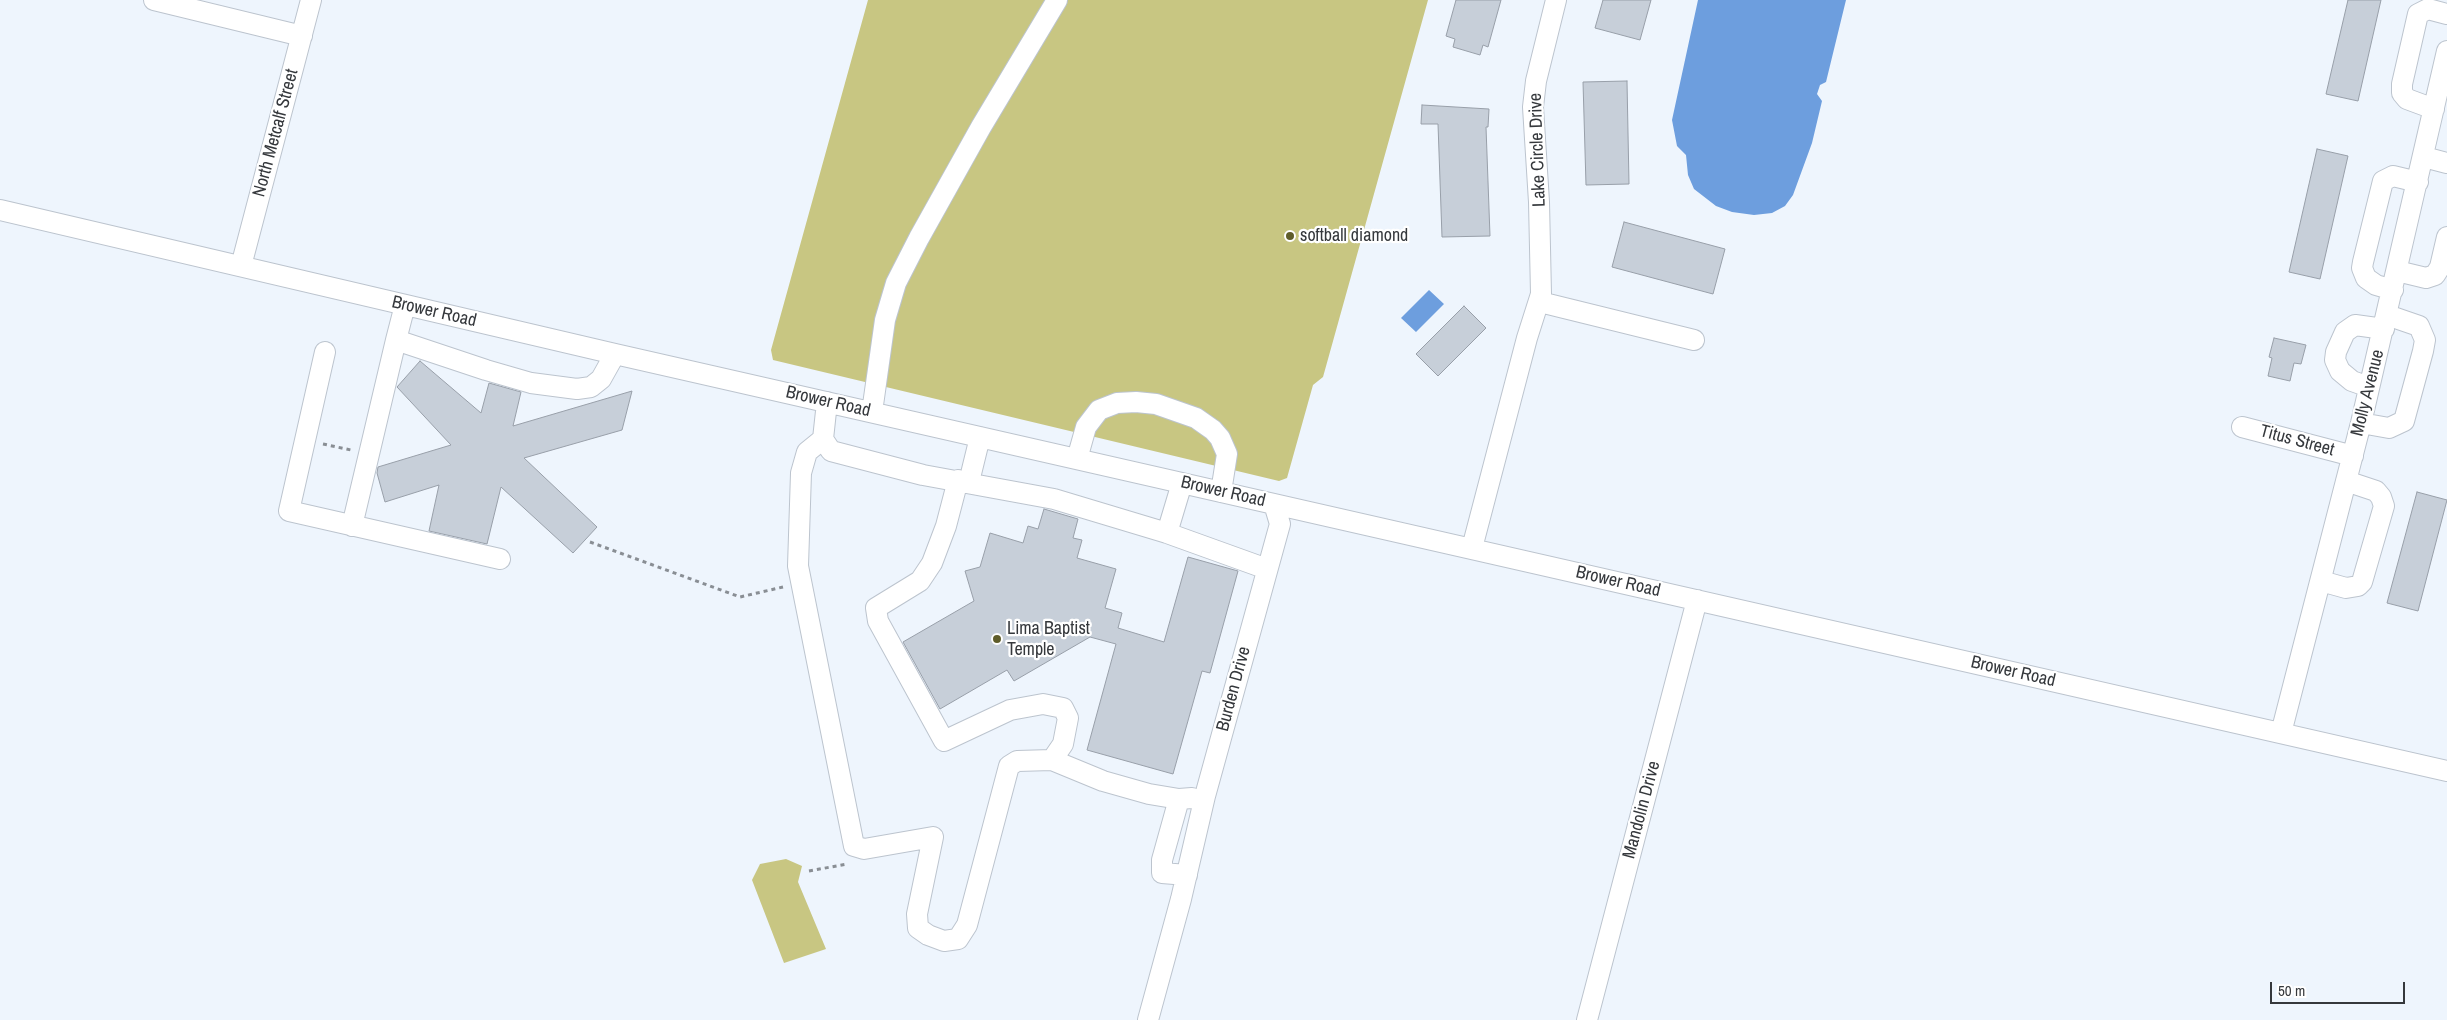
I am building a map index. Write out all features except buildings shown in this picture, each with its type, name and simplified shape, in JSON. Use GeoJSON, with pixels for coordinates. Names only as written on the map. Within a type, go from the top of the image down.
{"type":"FeatureCollection","features":[{"type":"Feature","properties":{"kind":"street"},"geometry":{"type":"LineString","coordinates":[[154,0],[302,36]]}},
{"type":"Feature","properties":{"kind":"street","name":"North Metcalf Street"},"geometry":{"type":"LineString","coordinates":[[241,266],[311,0]]}},
{"type":"Feature","properties":{"kind":"street"},"geometry":{"type":"LineString","coordinates":[[872,412],[885,320],[896,283],[981,127],[1057,0]]}},
{"type":"Feature","properties":{"kind":"street","name":"Lake Circle Drive"},"geometry":{"type":"LineString","coordinates":[[1472,548],[1527,338],[1540,302],[1542,278],[1540,202],[1533,108],[1536,81],[1556,0]]}},
{"type":"Feature","properties":{"kind":"street"},"geometry":{"type":"LineString","coordinates":[[2439,99],[2407,99],[2402,93],[2402,84],[2418,14],[2428,9],[2447,14]]}},
{"type":"Feature","properties":{"kind":"street","name":"Molly Avenue"},"geometry":{"type":"LineString","coordinates":[[2281,733],[2353,456],[2439,99],[2447,51]]}},
{"type":"Feature","properties":{"kind":"street"},"geometry":{"type":"LineString","coordinates":[[2424,157],[2447,163]]}},
{"type":"Feature","properties":{"kind":"street"},"geometry":{"type":"LineString","coordinates":[[2392,290],[2371,282],[2364,274],[2363,262],[2369,236],[2383,181],[2392,176],[2418,182]]}},
{"type":"Feature","properties":{"kind":"street","name":"Brower Road"},"geometry":{"type":"LineString","coordinates":[[0,210],[615,354],[2447,771]]}},
{"type":"Feature","properties":{"kind":"street"},"geometry":{"type":"LineString","coordinates":[[2397,271],[2426,278],[2435,275],[2440,267],[2447,237]]}},
{"type":"Feature","properties":{"kind":"street"},"geometry":{"type":"LineString","coordinates":[[1540,302],[1694,340]]}},
{"type":"Feature","properties":{"kind":"street"},"geometry":{"type":"LineString","coordinates":[[352,526],[405,305]]}},
{"type":"Feature","properties":{"kind":"street"},"geometry":{"type":"LineString","coordinates":[[2361,423],[2388,428],[2404,421],[2425,340],[2419,326],[2385,322],[2355,325],[2345,332],[2336,352],[2335,360],[2340,371],[2352,381],[2369,387]]}},
{"type":"Feature","properties":{"kind":"street"},"geometry":{"type":"LineString","coordinates":[[396,340],[522,380],[556,388],[577,389],[591,387],[601,379],[615,354]]}},
{"type":"Feature","properties":{"kind":"street"},"geometry":{"type":"LineString","coordinates":[[325,352],[289,511],[500,559]]}},
{"type":"Feature","properties":{"kind":"street"},"geometry":{"type":"LineString","coordinates":[[827,402],[823,439],[831,451],[924,475],[1054,499],[1167,533],[1267,569]]}},
{"type":"Feature","properties":{"kind":"street"},"geometry":{"type":"LineString","coordinates":[[1078,459],[1086,427],[1098,410],[1117,403],[1156,404],[1196,418],[1213,430],[1220,438],[1227,454],[1220,492]]}},
{"type":"Feature","properties":{"kind":"street","name":"Titus Street"},"geometry":{"type":"LineString","coordinates":[[2242,427],[2353,456]]}},
{"type":"Feature","properties":{"kind":"street"},"geometry":{"type":"LineString","coordinates":[[980,437],[932,563],[920,581],[876,608],[878,621],[944,741],[1010,710],[1043,704],[1063,708],[1068,718],[1063,744],[1052,760]]}},
{"type":"Feature","properties":{"kind":"street"},"geometry":{"type":"LineString","coordinates":[[823,439],[807,452],[801,473],[798,566],[801,584],[854,846],[864,849],[933,837],[917,914],[918,928],[928,935],[944,941],[958,939],[967,925],[1009,766],[1017,761],[1052,760],[1103,782],[1149,794],[1180,799],[1205,796]]}},
{"type":"Feature","properties":{"kind":"street"},"geometry":{"type":"LineString","coordinates":[[2321,581],[2346,588],[2358,586],[2362,582],[2384,506],[2381,497],[2376,491],[2346,481]]}},
{"type":"Feature","properties":{"kind":"street"},"geometry":{"type":"LineString","coordinates":[[1167,533],[1182,483]]}},
{"type":"Feature","properties":{"kind":"street","name":"Burden Drive"},"geometry":{"type":"LineString","coordinates":[[1148,1020],[1187,875],[1205,796],[1280,524],[1274,504]]}},
{"type":"Feature","properties":{"kind":"street","name":"Mandolin Drive"},"geometry":{"type":"LineString","coordinates":[[1586,1020],[1697,600]]}},
{"type":"Feature","properties":{"kind":"street"},"geometry":{"type":"LineString","coordinates":[[1180,799],[1162,860],[1162,873],[1187,875]]}},
{"type":"Feature","properties":{"kind":"path"},"geometry":{"type":"LineString","coordinates":[[305,440],[370,454]]}},
{"type":"Feature","properties":{"kind":"path"},"geometry":{"type":"LineString","coordinates":[[590,542],[740,597],[801,584]]}},
{"type":"Feature","properties":{"kind":"path"},"geometry":{"type":"LineString","coordinates":[[809,870],[847,864]]}},
{"type":"Feature","properties":{"kind":"shaded area"},"geometry":{"type":"Polygon","coordinates":[[[868,0],[1428,0],[1323,377],[1313,385],[1287,478],[1279,481],[773,360],[771,350],[868,0]]]}},
{"type":"Feature","properties":{"kind":"shaded area"},"geometry":{"type":"Polygon","coordinates":[[[786,859],[802,866],[798,882],[826,949],[784,963],[752,880],[760,864],[786,859]]]}},
{"type":"Feature","properties":{"kind":"water"},"geometry":{"type":"Polygon","coordinates":[[[1698,0],[1846,0],[1826,82],[1820,85],[1817,94],[1822,101],[1812,143],[1793,195],[1785,206],[1772,213],[1754,215],[1732,212],[1716,206],[1694,189],[1688,175],[1686,155],[1677,146],[1672,120],[1698,0]]]}},
{"type":"Feature","properties":{"kind":"water"},"geometry":{"type":"Polygon","coordinates":[[[1429,290],[1444,304],[1416,332],[1401,318],[1429,290]]]}},
{"type":"Feature","properties":{"kind":"place","name":"softball diamond"},"geometry":{"type":"Point","coordinates":[1290,236]}},
{"type":"Feature","properties":{"kind":"place","name":"Lima Baptist Temple"},"geometry":{"type":"Point","coordinates":[997,639]}}]}
